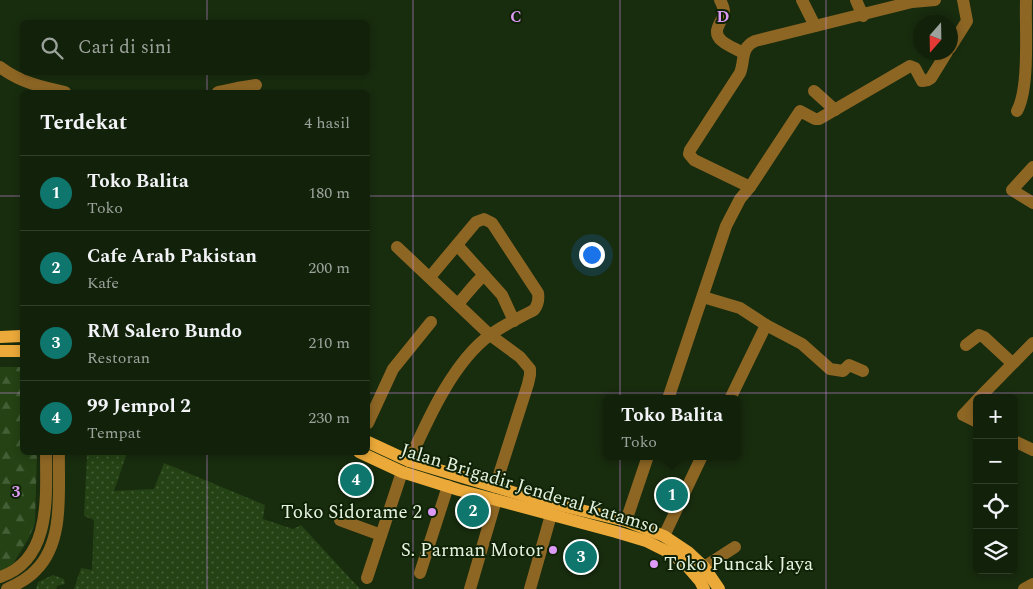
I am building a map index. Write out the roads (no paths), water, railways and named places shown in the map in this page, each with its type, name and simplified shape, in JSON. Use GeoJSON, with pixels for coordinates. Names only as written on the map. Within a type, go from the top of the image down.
{"type":"FeatureCollection","features":[{"type":"Feature","properties":{"kind":"main road"},"geometry":{"type":"LineString","coordinates":[[0,337],[20,336]]}},
{"type":"Feature","properties":{"kind":"main road"},"geometry":{"type":"LineString","coordinates":[[0,351],[20,351]]}},
{"type":"Feature","properties":{"kind":"main road","name":"Jalan Brigadir Jenderal Katamso"},"geometry":{"type":"LineString","coordinates":[[370,443],[406,466],[448,486],[626,521],[664,536],[688,552],[704,567],[719,589]]}},
{"type":"Feature","properties":{"kind":"main road","name":"Jalan Brigadir Jenderal Katamso"},"geometry":{"type":"LineString","coordinates":[[369,455],[495,494],[551,515],[646,541],[672,554],[687,566],[700,581],[704,589]]}},
{"type":"Feature","properties":{"kind":"street"},"geometry":{"type":"LineString","coordinates":[[720,0],[724,7],[724,13],[716,28],[717,36],[743,53]]}},
{"type":"Feature","properties":{"kind":"street"},"geometry":{"type":"LineString","coordinates":[[802,0],[815,26]]}},
{"type":"Feature","properties":{"kind":"street"},"geometry":{"type":"LineString","coordinates":[[856,0],[863,16]]}},
{"type":"Feature","properties":{"kind":"street"},"geometry":{"type":"LineString","coordinates":[[750,187],[694,160],[689,154],[740,73],[743,67],[743,53],[750,44],[754,41],[863,16],[912,1],[935,0]]}},
{"type":"Feature","properties":{"kind":"street"},"geometry":{"type":"LineString","coordinates":[[958,35],[967,21],[963,0]]}},
{"type":"Feature","properties":{"kind":"street"},"geometry":{"type":"LineString","coordinates":[[1017,111],[1025,86],[1026,0]]}},
{"type":"Feature","properties":{"kind":"street"},"geometry":{"type":"LineString","coordinates":[[669,395],[726,226],[740,199],[750,187],[797,113],[800,111],[815,120],[819,119],[906,67],[913,66],[922,81],[928,80],[942,60]]}},
{"type":"Feature","properties":{"kind":"street"},"geometry":{"type":"LineString","coordinates":[[0,67],[27,83],[57,90]]}},
{"type":"Feature","properties":{"kind":"street"},"geometry":{"type":"LineString","coordinates":[[228,90],[256,86]]}},
{"type":"Feature","properties":{"kind":"street"},"geometry":{"type":"LineString","coordinates":[[814,91],[834,110]]}},
{"type":"Feature","properties":{"kind":"street"},"geometry":{"type":"LineString","coordinates":[[1033,167],[1012,190],[1033,203]]}},
{"type":"Feature","properties":{"kind":"street"},"geometry":{"type":"LineString","coordinates":[[367,578],[406,466],[429,417],[460,365],[490,335],[534,310],[539,298],[538,293],[492,223],[484,219],[476,222],[430,278]]}},
{"type":"Feature","properties":{"kind":"street"},"geometry":{"type":"LineString","coordinates":[[457,245],[502,295],[514,321]]}},
{"type":"Feature","properties":{"kind":"street"},"geometry":{"type":"LineString","coordinates":[[396,247],[490,335],[520,357],[530,369],[530,375],[495,494],[470,589]]}},
{"type":"Feature","properties":{"kind":"street"},"geometry":{"type":"LineString","coordinates":[[458,304],[484,275]]}},
{"type":"Feature","properties":{"kind":"street"},"geometry":{"type":"LineString","coordinates":[[703,297],[740,308],[766,325],[802,344],[830,369],[843,371],[849,365],[864,372]]}},
{"type":"Feature","properties":{"kind":"street"},"geometry":{"type":"LineString","coordinates":[[370,419],[393,369],[432,322]]}},
{"type":"Feature","properties":{"kind":"street"},"geometry":{"type":"LineString","coordinates":[[732,395],[766,325]]}},
{"type":"Feature","properties":{"kind":"street"},"geometry":{"type":"LineString","coordinates":[[966,345],[981,335],[1012,362]]}},
{"type":"Feature","properties":{"kind":"street"},"geometry":{"type":"LineString","coordinates":[[983,394],[1012,362],[1033,343]]}},
{"type":"Feature","properties":{"kind":"street"},"geometry":{"type":"LineString","coordinates":[[973,404],[963,415],[973,420]]}},
{"type":"Feature","properties":{"kind":"street"},"geometry":{"type":"LineString","coordinates":[[1018,443],[1033,450]]}},
{"type":"Feature","properties":{"kind":"street"},"geometry":{"type":"LineString","coordinates":[[0,577],[8,575],[26,561],[35,549],[41,535],[44,519],[46,455]]}},
{"type":"Feature","properties":{"kind":"street"},"geometry":{"type":"LineString","coordinates":[[7,589],[26,579],[47,557],[57,523],[59,455]]}},
{"type":"Feature","properties":{"kind":"street"},"geometry":{"type":"LineString","coordinates":[[626,521],[647,460]]}},
{"type":"Feature","properties":{"kind":"street"},"geometry":{"type":"LineString","coordinates":[[664,536],[700,460]]}},
{"type":"Feature","properties":{"kind":"street"},"geometry":{"type":"LineString","coordinates":[[420,573],[448,486]]}},
{"type":"Feature","properties":{"kind":"street"},"geometry":{"type":"LineString","coordinates":[[530,589],[551,515]]}},
{"type":"Feature","properties":{"kind":"street"},"geometry":{"type":"LineString","coordinates":[[340,520],[381,535]]}},
{"type":"Feature","properties":{"kind":"street"},"geometry":{"type":"LineString","coordinates":[[704,567],[735,547]]}},
{"type":"Feature","properties":{"kind":"street"},"geometry":{"type":"LineString","coordinates":[[1024,589],[1033,584]]}},
{"type":"Feature","properties":{"kind":"place","name":"99 Jempol 2"},"geometry":{"type":"Point","coordinates":[356,480]}},
{"type":"Feature","properties":{"kind":"place","name":"Toko Balita"},"geometry":{"type":"Point","coordinates":[672,495]}},
{"type":"Feature","properties":{"kind":"place","name":"Cafe Arab Pakistan"},"geometry":{"type":"Point","coordinates":[473,511]}},
{"type":"Feature","properties":{"kind":"place","name":"Toko Sidorame 2"},"geometry":{"type":"Point","coordinates":[432,512]}},
{"type":"Feature","properties":{"kind":"place","name":"S. Parman Motor"},"geometry":{"type":"Point","coordinates":[553,550]}},
{"type":"Feature","properties":{"kind":"place","name":"RM Salero Bundo"},"geometry":{"type":"Point","coordinates":[581,557]}},
{"type":"Feature","properties":{"kind":"place","name":"Toko Puncak Jaya"},"geometry":{"type":"Point","coordinates":[654,564]}}]}
